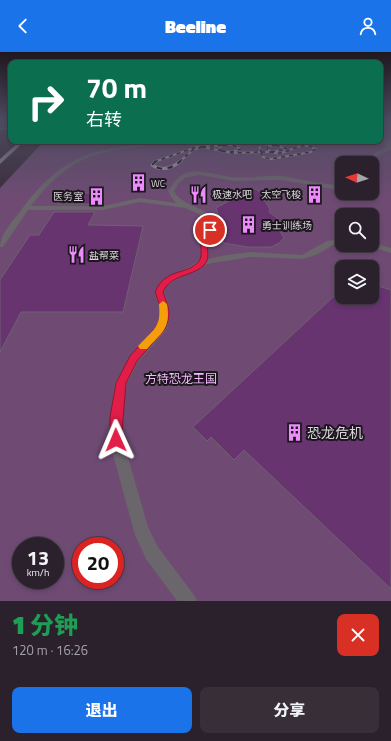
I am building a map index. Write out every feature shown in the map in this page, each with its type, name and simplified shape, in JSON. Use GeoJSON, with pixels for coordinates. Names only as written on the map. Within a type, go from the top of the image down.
{"type":"FeatureCollection","features":[{"type":"Feature","properties":{"kind":"main road"},"geometry":{"type":"LineString","coordinates":[[0,162],[17,147]]}},
{"type":"Feature","properties":{"kind":"lane"},"geometry":{"type":"LineString","coordinates":[[0,245],[27,208],[59,171],[70,163],[92,154],[128,147]]}},
{"type":"Feature","properties":{"kind":"lane"},"geometry":{"type":"LineString","coordinates":[[373,156],[389,149],[389,147]]}},
{"type":"Feature","properties":{"kind":"lane"},"geometry":{"type":"LineString","coordinates":[[187,207],[174,199],[171,191],[175,183],[179,180],[194,174],[211,174],[236,179],[281,178],[335,186]]}},
{"type":"Feature","properties":{"kind":"lane"},"geometry":{"type":"LineString","coordinates":[[27,208],[99,209],[140,200],[187,207],[201,212],[209,220],[210,230],[205,241],[205,258],[201,264]]}},
{"type":"Feature","properties":{"kind":"lane"},"geometry":{"type":"LineString","coordinates":[[205,241],[206,245],[215,252],[234,256]]}},
{"type":"Feature","properties":{"kind":"lane"},"geometry":{"type":"LineString","coordinates":[[188,601],[152,553],[141,529],[116,440],[116,417],[121,383],[127,370],[143,346],[162,326],[165,309],[159,292],[162,286],[173,276],[190,271],[201,264],[226,256],[305,256],[324,244],[335,241]]}},
{"type":"Feature","properties":{"kind":"lane"},"geometry":{"type":"LineString","coordinates":[[379,247],[391,252]]}},
{"type":"Feature","properties":{"kind":"green space","name":"方特恐龙王国"},"geometry":{"type":"Polygon","coordinates":[[[39,147],[391,147],[391,601],[0,601],[0,188],[39,147]]]}},
{"type":"Feature","properties":{"kind":"building","name":"勇士训练场"},"geometry":{"type":"Polygon","coordinates":[[[253,188],[259,191],[270,209],[269,212],[277,218],[276,225],[284,238],[279,243],[271,247],[247,247],[224,243],[220,229],[220,219],[216,208],[253,188]]]}},
{"type":"Feature","properties":{"kind":"building"},"geometry":{"type":"Polygon","coordinates":[[[66,193],[104,193],[98,204],[58,204],[66,193]]]}},
{"type":"Feature","properties":{"kind":"building","name":"盐帮菜"},"geometry":{"type":"Polygon","coordinates":[[[54,212],[95,212],[88,225],[143,226],[123,312],[21,312],[0,352],[0,280],[30,235],[39,235],[54,212]]]}},
{"type":"Feature","properties":{"kind":"building","name":"恐龙危机"},"geometry":{"type":"Polygon","coordinates":[[[379,286],[391,290],[391,589],[244,450],[234,460],[211,437],[207,441],[193,427],[333,297],[335,297],[335,304],[379,304],[379,286]]]}},
{"type":"Feature","properties":{"kind":"railway"},"geometry":{"type":"LineString","coordinates":[[156,161],[196,147],[202,147]]}},
{"type":"Feature","properties":{"kind":"railway"},"geometry":{"type":"LineString","coordinates":[[179,162],[193,150],[202,147]]}},
{"type":"Feature","properties":{"kind":"railway"},"geometry":{"type":"LineString","coordinates":[[202,147],[222,151]]}},
{"type":"Feature","properties":{"kind":"railway"},"geometry":{"type":"LineString","coordinates":[[202,147],[206,147]]}},
{"type":"Feature","properties":{"kind":"railway"},"geometry":{"type":"LineString","coordinates":[[221,147],[219,148],[222,151]]}},
{"type":"Feature","properties":{"kind":"railway"},"geometry":{"type":"LineString","coordinates":[[222,151],[231,152],[241,149],[236,147]]}},
{"type":"Feature","properties":{"kind":"railway"},"geometry":{"type":"LineString","coordinates":[[259,147],[261,152]]}},
{"type":"Feature","properties":{"kind":"railway"},"geometry":{"type":"LineString","coordinates":[[268,147],[267,149],[271,152]]}},
{"type":"Feature","properties":{"kind":"railway"},"geometry":{"type":"LineString","coordinates":[[271,152],[287,149],[280,147]]}},
{"type":"Feature","properties":{"kind":"railway"},"geometry":{"type":"LineString","coordinates":[[271,152],[283,153],[300,147]]}},
{"type":"Feature","properties":{"kind":"railway"},"geometry":{"type":"LineString","coordinates":[[261,152],[263,157],[271,159],[311,152],[316,149],[311,147]]}},
{"type":"Feature","properties":{"kind":"railway"},"geometry":{"type":"LineString","coordinates":[[222,151],[232,153],[261,152]]}},
{"type":"Feature","properties":{"kind":"railway"},"geometry":{"type":"LineString","coordinates":[[261,152],[271,152]]}},
{"type":"Feature","properties":{"kind":"railway"},"geometry":{"type":"LineString","coordinates":[[156,161],[152,165],[163,169],[174,166],[181,161]]}},
{"type":"Feature","properties":{"kind":"slow traffic"},"geometry":{"type":"LineString","coordinates":[[143,346],[154,337],[162,326],[165,318],[165,309],[163,304]]}},
{"type":"Feature","properties":{"kind":"place","name":"WC"},"geometry":{"type":"Point","coordinates":[138,183]}},
{"type":"Feature","properties":{"kind":"place","name":"极速水吧"},"geometry":{"type":"Point","coordinates":[199,194]}},
{"type":"Feature","properties":{"kind":"place","name":"太空飞梭"},"geometry":{"type":"Point","coordinates":[314,194]}},
{"type":"Feature","properties":{"kind":"place","name":"医务室"},"geometry":{"type":"Point","coordinates":[96,196]}},
{"type":"Feature","properties":{"kind":"place","name":"勇士训练场"},"geometry":{"type":"Point","coordinates":[249,225]}},
{"type":"Feature","properties":{"kind":"place","name":"盐帮菜"},"geometry":{"type":"Point","coordinates":[76,255]}},
{"type":"Feature","properties":{"kind":"place","name":"恐龙危机"},"geometry":{"type":"Point","coordinates":[294,432]}},
{"type":"Feature","properties":{"kind":"route"},"geometry":{"type":"LineString","coordinates":[[116,440],[116,417],[121,383],[134,358],[143,346],[154,337],[162,326],[165,318],[165,309],[159,292],[167,280],[173,276],[190,271],[201,264],[205,258],[205,241],[210,230]]}}]}
